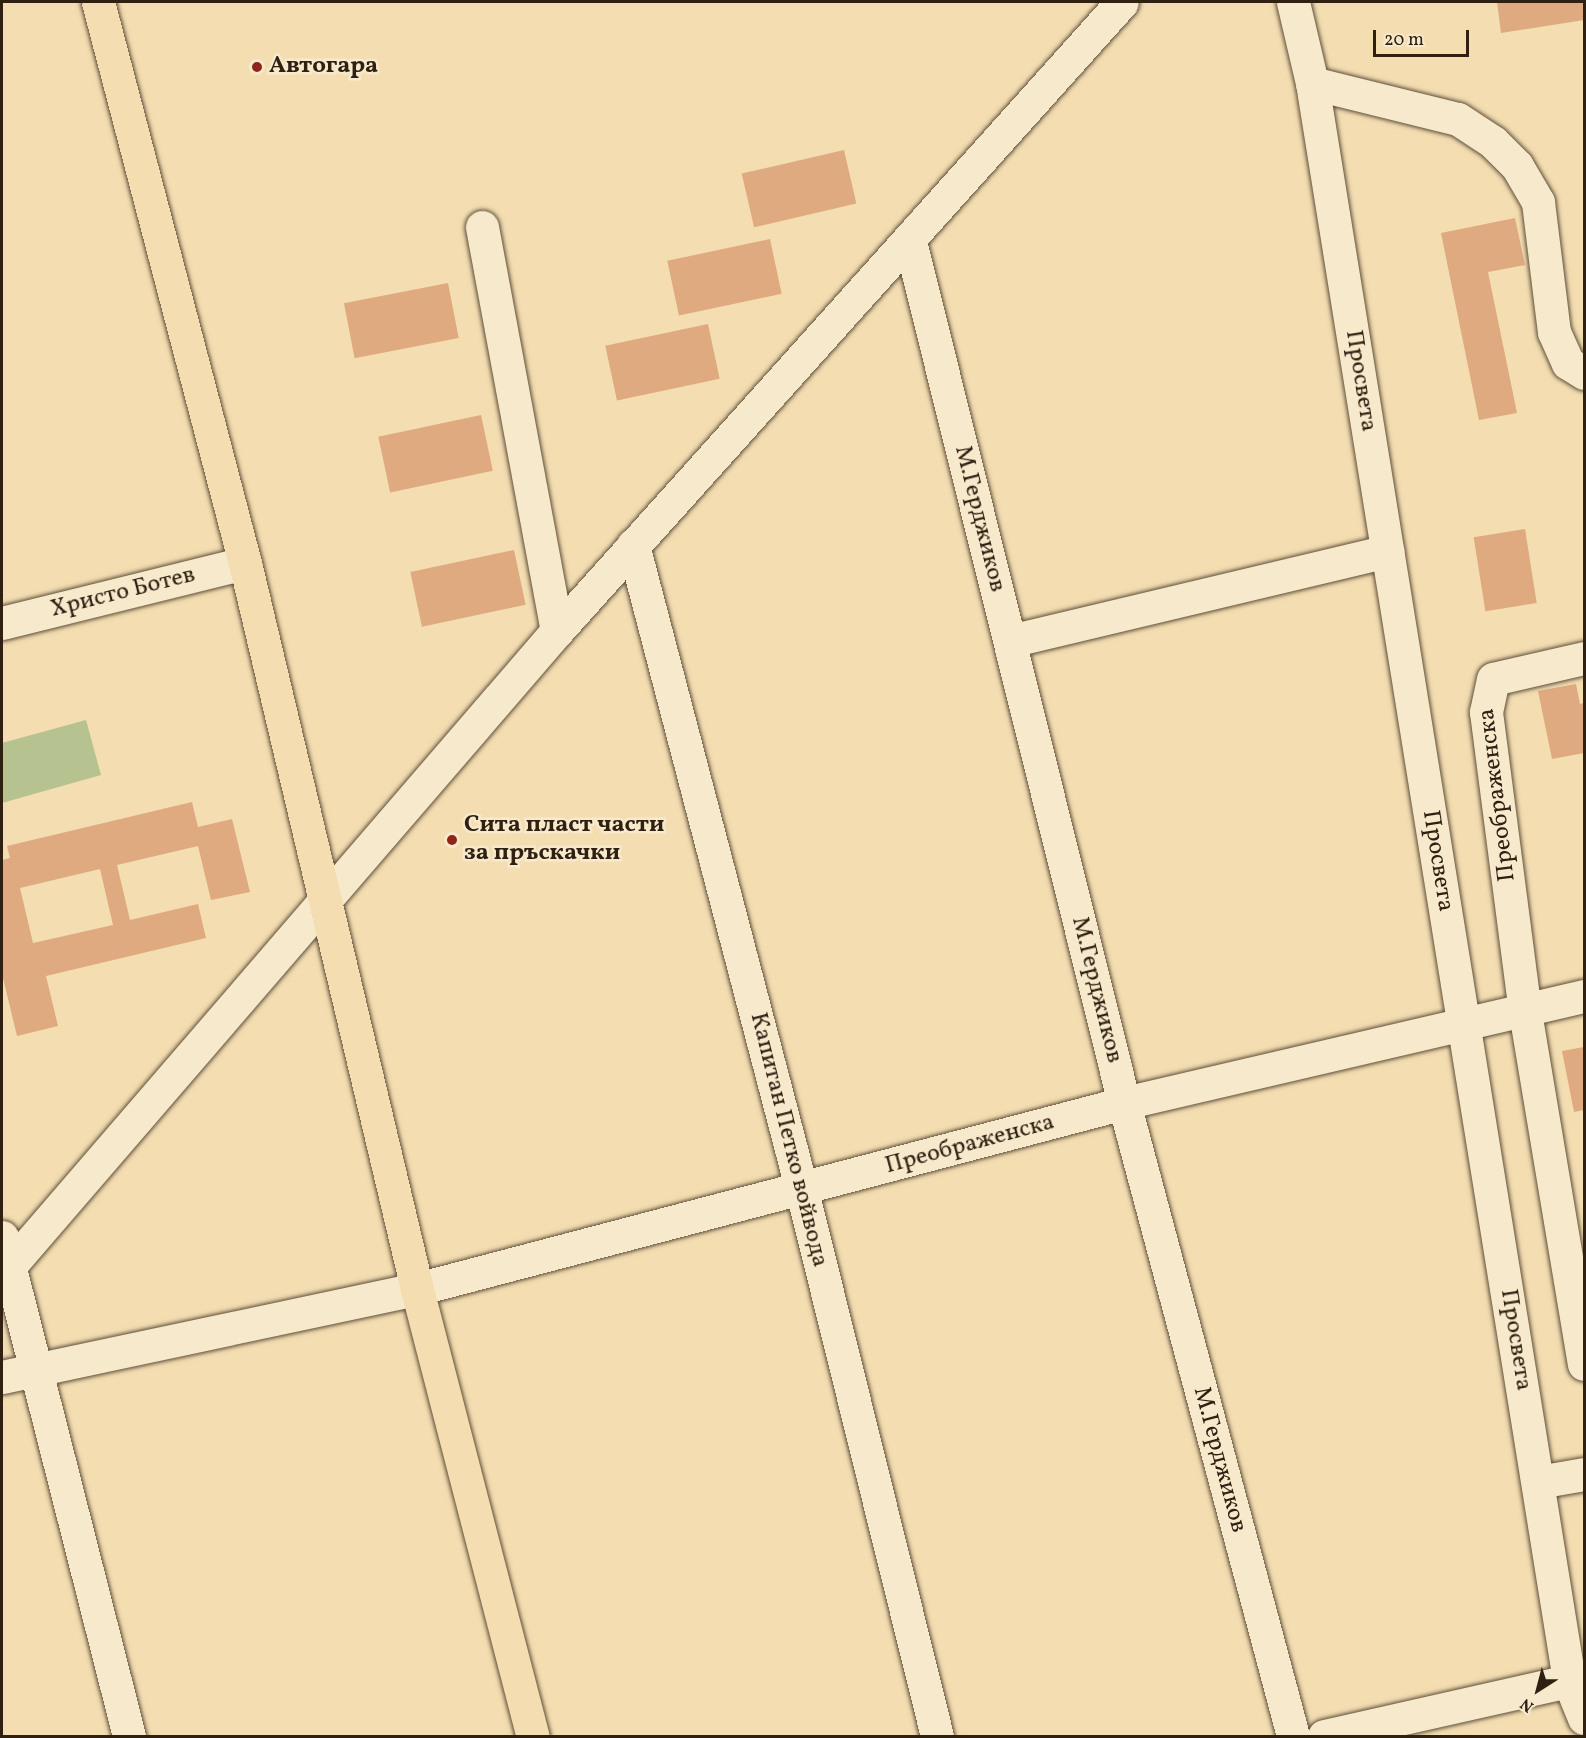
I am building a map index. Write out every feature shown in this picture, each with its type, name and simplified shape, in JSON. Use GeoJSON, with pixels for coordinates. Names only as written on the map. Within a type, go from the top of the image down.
{"type":"FeatureCollection","features":[{"type":"Feature","properties":{"kind":"main road"},"geometry":{"type":"LineString","coordinates":[[98,2],[245,563],[417,1289],[533,1737]]}},
{"type":"Feature","properties":{"kind":"street"},"geometry":{"type":"LineString","coordinates":[[129,1737],[39,1370],[4,1259],[326,899],[633,545],[910,241],[1122,2]]}},
{"type":"Feature","properties":{"kind":"street","name":"Просвета"},"geometry":{"type":"LineString","coordinates":[[1293,2],[1312,83],[1538,1482],[1584,1718]]}},
{"type":"Feature","properties":{"kind":"street"},"geometry":{"type":"LineString","coordinates":[[1312,83],[1458,119],[1493,142],[1517,166],[1538,202],[1554,332],[1568,363],[1584,373]]}},
{"type":"Feature","properties":{"kind":"street"},"geometry":{"type":"LineString","coordinates":[[482,227],[557,631]]}},
{"type":"Feature","properties":{"kind":"street","name":"М.Герджиков"},"geometry":{"type":"LineString","coordinates":[[910,241],[1124,1103],[1293,1737]]}},
{"type":"Feature","properties":{"kind":"street","name":"Капитан Петко войвода"},"geometry":{"type":"LineString","coordinates":[[633,545],[802,1191],[936,1737]]}},
{"type":"Feature","properties":{"kind":"street"},"geometry":{"type":"LineString","coordinates":[[1010,641],[1387,551]]}},
{"type":"Feature","properties":{"kind":"street","name":"Христо Ботев"},"geometry":{"type":"LineString","coordinates":[[2,623],[245,563]]}},
{"type":"Feature","properties":{"kind":"street","name":"Преображенска"},"geometry":{"type":"LineString","coordinates":[[1524,1006],[1487,692],[1493,679],[1507,671],[1584,658]]}},
{"type":"Feature","properties":{"kind":"street","name":"Преображенска"},"geometry":{"type":"LineString","coordinates":[[2,1377],[417,1289],[802,1191],[1124,1103],[1524,1006],[1584,996]]}},
{"type":"Feature","properties":{"kind":"street"},"geometry":{"type":"LineString","coordinates":[[1524,1006],[1584,1364]]}},
{"type":"Feature","properties":{"kind":"street"},"geometry":{"type":"LineString","coordinates":[[1538,1482],[1584,1474]]}},
{"type":"Feature","properties":{"kind":"street"},"geometry":{"type":"LineString","coordinates":[[1324,1737],[1577,1689]]}},
{"type":"Feature","properties":{"kind":"green space"},"geometry":{"type":"Polygon","coordinates":[[[86,720],[101,775],[2,803],[2,743],[86,720]]]}},
{"type":"Feature","properties":{"kind":"building"},"geometry":{"type":"Polygon","coordinates":[[[1497,2],[1584,2],[1584,20],[1501,33],[1497,2]]]}},
{"type":"Feature","properties":{"kind":"building"},"geometry":{"type":"Polygon","coordinates":[[[844,150],[856,204],[754,227],[742,174],[844,150]]]}},
{"type":"Feature","properties":{"kind":"building"},"geometry":{"type":"Polygon","coordinates":[[[1515,218],[1525,265],[1488,272],[1517,413],[1479,420],[1441,233],[1515,218]]]}},
{"type":"Feature","properties":{"kind":"building"},"geometry":{"type":"Polygon","coordinates":[[[770,239],[782,294],[679,316],[667,261],[770,239]]]}},
{"type":"Feature","properties":{"kind":"building"},"geometry":{"type":"Polygon","coordinates":[[[448,283],[459,338],[355,358],[344,303],[448,283]]]}},
{"type":"Feature","properties":{"kind":"building"},"geometry":{"type":"Polygon","coordinates":[[[708,324],[720,379],[617,401],[605,346],[708,324]]]}},
{"type":"Feature","properties":{"kind":"building"},"geometry":{"type":"Polygon","coordinates":[[[481,415],[493,471],[390,493],[378,437],[481,415]]]}},
{"type":"Feature","properties":{"kind":"building"},"geometry":{"type":"Polygon","coordinates":[[[1525,529],[1537,603],[1485,611],[1474,537],[1525,529]]]}},
{"type":"Feature","properties":{"kind":"building"},"geometry":{"type":"Polygon","coordinates":[[[514,550],[526,605],[422,627],[410,572],[514,550]]]}},
{"type":"Feature","properties":{"kind":"building"},"geometry":{"type":"Polygon","coordinates":[[[1576,684],[1580,704],[1584,703],[1584,753],[1552,759],[1538,691],[1576,684]]]}},
{"type":"Feature","properties":{"kind":"building"},"geometry":{"type":"Polygon","coordinates":[[[192,802],[198,827],[232,819],[250,892],[211,900],[198,846],[117,865],[130,920],[198,904],[206,938],[46,976],[58,1026],[17,1036],[2,974],[2,860],[10,858],[7,846],[192,802]],[[100,869],[20,888],[33,943],[113,925],[100,869]]]}},
{"type":"Feature","properties":{"kind":"building"},"geometry":{"type":"Polygon","coordinates":[[[1584,1047],[1584,1110],[1574,1112],[1562,1051],[1584,1047]]]}},
{"type":"Feature","properties":{"kind":"place","name":"Автогара"},"geometry":{"type":"Point","coordinates":[257,67]}},
{"type":"Feature","properties":{"kind":"place","name":"Сита пласт части за пръскачки"},"geometry":{"type":"Point","coordinates":[452,840]}}]}
